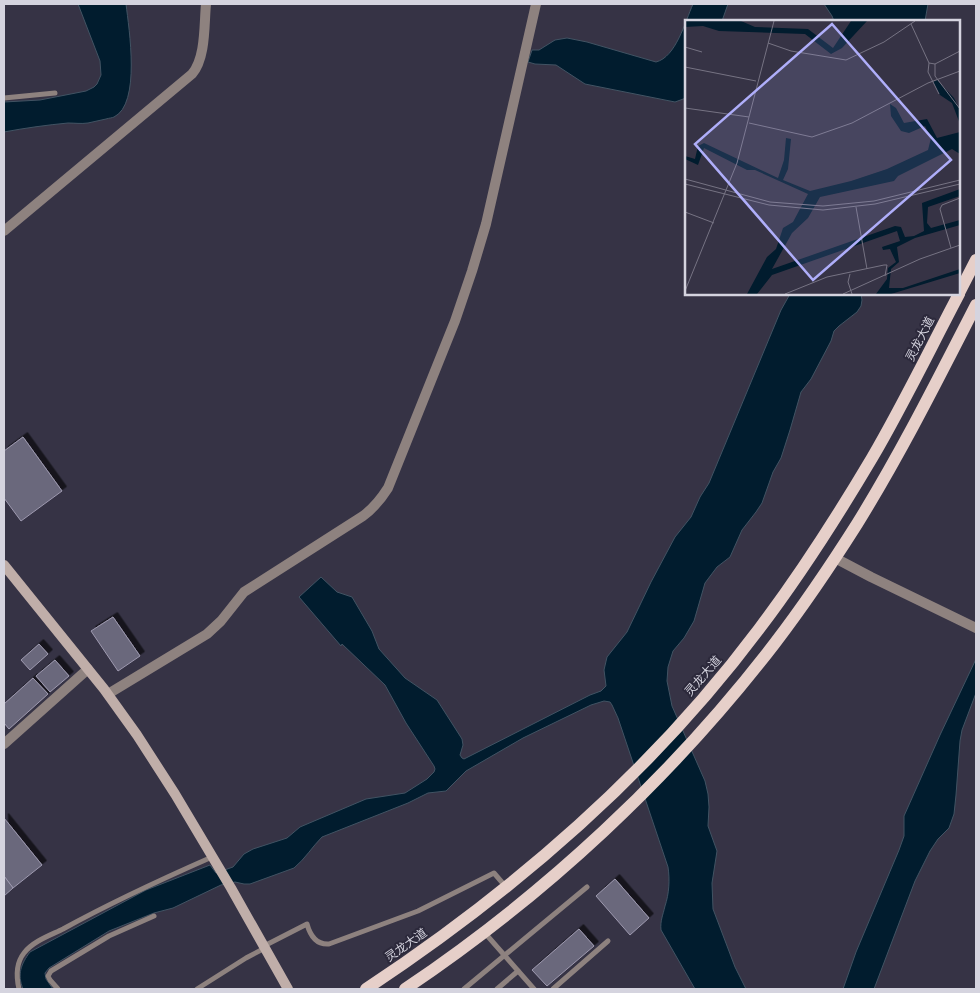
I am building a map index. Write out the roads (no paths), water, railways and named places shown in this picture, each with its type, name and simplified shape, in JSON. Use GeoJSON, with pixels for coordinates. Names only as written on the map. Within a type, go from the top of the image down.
{"type":"FeatureCollection","features":[{"type":"Feature","properties":{"kind":"main road","name":"灵龙大道"},"geometry":{"type":"LineString","coordinates":[[960,292],[976,260]]}},
{"type":"Feature","properties":{"kind":"main road","name":"灵龙大道"},"geometry":{"type":"LineString","coordinates":[[366,989],[446,934],[546,854],[626,780],[688,715],[724,673],[759,630],[823,537],[872,458],[958,295]]}},
{"type":"Feature","properties":{"kind":"main road"},"geometry":{"type":"LineString","coordinates":[[405,989],[484,932],[560,870],[637,798],[734,694],[776,642],[835,558],[890,468],[976,305]]}},
{"type":"Feature","properties":{"kind":"main road"},"geometry":{"type":"LineString","coordinates":[[4,565],[108,694],[156,764],[236,896],[288,989]]}},
{"type":"Feature","properties":{"kind":"street"},"geometry":{"type":"LineString","coordinates":[[4,231],[196,70],[202,55],[206,4]]}},
{"type":"Feature","properties":{"kind":"street"},"geometry":{"type":"LineString","coordinates":[[108,694],[207,634],[221,621],[244,592],[363,516],[376,505],[388,488],[455,320],[472,271],[486,224],[536,4]]}},
{"type":"Feature","properties":{"kind":"street"},"geometry":{"type":"LineString","coordinates":[[835,558],[976,628]]}},
{"type":"Feature","properties":{"kind":"street"},"geometry":{"type":"LineString","coordinates":[[4,744],[88,669]]}},
{"type":"Feature","properties":{"kind":"lane"},"geometry":{"type":"LineString","coordinates":[[4,98],[55,92]]}},
{"type":"Feature","properties":{"kind":"lane"},"geometry":{"type":"LineString","coordinates":[[19,989],[17,975],[19,960],[30,946],[158,880],[213,857]]}},
{"type":"Feature","properties":{"kind":"lane"},"geometry":{"type":"LineString","coordinates":[[197,989],[246,958],[307,924],[311,934],[318,942],[329,944],[418,911],[494,873],[506,887]]}},
{"type":"Feature","properties":{"kind":"lane"},"geometry":{"type":"LineString","coordinates":[[464,989],[587,887]]}},
{"type":"Feature","properties":{"kind":"lane"},"geometry":{"type":"LineString","coordinates":[[58,989],[48,976],[51,971],[109,936],[154,916]]}},
{"type":"Feature","properties":{"kind":"lane"},"geometry":{"type":"LineString","coordinates":[[484,932],[534,989]]}},
{"type":"Feature","properties":{"kind":"lane"},"geometry":{"type":"LineString","coordinates":[[553,989],[608,941]]}},
{"type":"Feature","properties":{"kind":"lane"},"geometry":{"type":"LineString","coordinates":[[497,989],[518,971]]}},
{"type":"Feature","properties":{"kind":"water"},"geometry":{"type":"Polygon","coordinates":[[[78,4],[126,4],[131,65],[128,97],[122,109],[113,117],[90,123],[68,123],[4,132],[4,102],[40,100],[86,91],[97,84],[101,75],[100,61],[78,4]]]}},
{"type":"Feature","properties":{"kind":"water"},"geometry":{"type":"Polygon","coordinates":[[[693,4],[728,4],[722,20],[686,20],[693,4]]]}},
{"type":"Feature","properties":{"kind":"water"},"geometry":{"type":"Polygon","coordinates":[[[824,4],[928,4],[925,20],[834,20],[824,4]]]}},
{"type":"Feature","properties":{"kind":"water"},"geometry":{"type":"Polygon","coordinates":[[[685,24],[685,98],[675,102],[585,84],[556,65],[528,62],[532,50],[539,50],[555,40],[567,38],[656,62],[663,59],[669,53],[685,24]]]}},
{"type":"Feature","properties":{"kind":"water"},"geometry":{"type":"Polygon","coordinates":[[[789,295],[861,295],[862,300],[857,312],[834,331],[831,341],[811,379],[801,392],[781,458],[773,472],[762,503],[742,530],[730,557],[717,567],[705,583],[694,621],[684,638],[673,651],[668,667],[667,681],[672,706],[705,781],[708,794],[708,826],[717,851],[712,883],[713,909],[735,967],[746,989],[695,989],[661,930],[661,921],[668,892],[668,867],[618,718],[610,702],[604,701],[591,705],[523,738],[466,771],[446,791],[428,793],[408,803],[322,837],[294,868],[250,884],[235,882],[221,885],[173,908],[154,913],[109,931],[49,968],[45,973],[46,979],[53,989],[23,989],[20,974],[24,961],[30,952],[146,890],[210,865],[216,873],[233,867],[244,854],[253,849],[287,838],[300,827],[366,799],[405,793],[427,779],[434,772],[434,766],[406,723],[385,685],[342,644],[341,646],[299,597],[321,577],[337,592],[352,597],[372,631],[379,649],[405,678],[437,700],[462,739],[463,745],[460,755],[464,759],[601,691],[606,686],[604,670],[607,657],[627,632],[675,537],[691,517],[709,483],[781,310],[789,295]]]}},
{"type":"Feature","properties":{"kind":"water"},"geometry":{"type":"Polygon","coordinates":[[[976,659],[976,693],[962,730],[954,814],[949,828],[930,851],[915,881],[874,989],[843,989],[856,952],[904,836],[904,816],[976,659]]]}}]}
